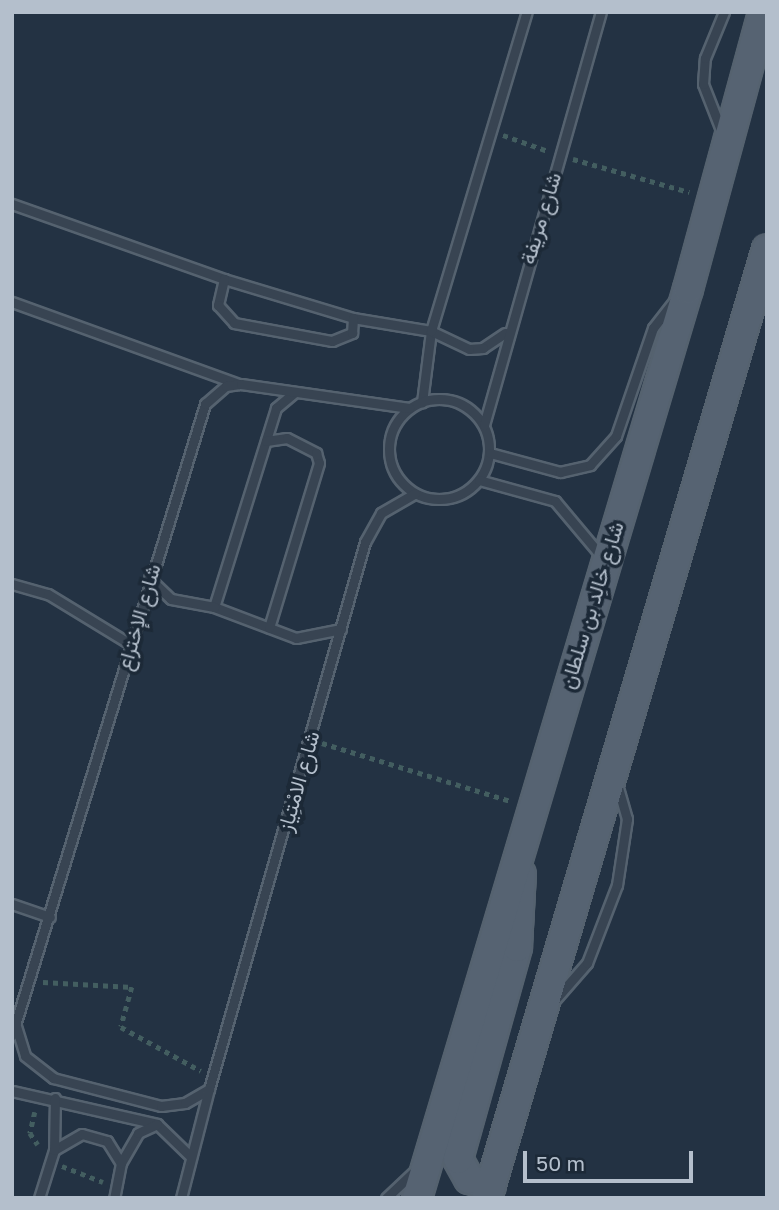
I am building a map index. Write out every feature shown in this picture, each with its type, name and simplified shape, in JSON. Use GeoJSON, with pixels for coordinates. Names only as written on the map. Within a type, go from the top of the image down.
{"type":"FeatureCollection","features":[{"type":"Feature","properties":{"kind":"main road","name":"شارع خالِد بن سلطان"},"geometry":{"type":"LineString","coordinates":[[417,1198],[530,807],[688,289],[726,141],[764,12]]}},
{"type":"Feature","properties":{"kind":"main road"},"geometry":{"type":"LineString","coordinates":[[518,854],[522,923],[458,1159],[469,1179],[489,1192],[767,249]]}},
{"type":"Feature","properties":{"kind":"lane"},"geometry":{"type":"LineString","coordinates":[[422,402],[431,331],[527,12]]}},
{"type":"Feature","properties":{"kind":"lane","name":"شارع مريفة"},"geometry":{"type":"LineString","coordinates":[[484,425],[505,333],[601,12]]}},
{"type":"Feature","properties":{"kind":"lane"},"geometry":{"type":"LineString","coordinates":[[724,12],[705,58],[703,84],[726,141]]}},
{"type":"Feature","properties":{"kind":"lane"},"geometry":{"type":"LineString","coordinates":[[12,204],[224,279],[353,318],[431,331],[469,349],[495,343],[505,333]]}},
{"type":"Feature","properties":{"kind":"lane"},"geometry":{"type":"LineString","coordinates":[[224,279],[218,306],[234,323],[332,341],[352,333],[353,318]]}},
{"type":"Feature","properties":{"kind":"lane"},"geometry":{"type":"LineString","coordinates":[[490,453],[560,471],[590,465],[616,436],[653,328],[688,289]]}},
{"type":"Feature","properties":{"kind":"lane"},"geometry":{"type":"LineString","coordinates":[[12,302],[240,384],[409,408],[422,402],[451,400],[484,425],[490,453],[480,480],[442,500],[415,494],[395,473],[389,445],[409,408]]}},
{"type":"Feature","properties":{"kind":"lane","name":"شارع الإختراع"},"geometry":{"type":"LineString","coordinates":[[12,1035],[32,982],[199,416],[215,393],[240,384]]}},
{"type":"Feature","properties":{"kind":"lane"},"geometry":{"type":"LineString","coordinates":[[214,607],[276,408],[295,392]]}},
{"type":"Feature","properties":{"kind":"lane"},"geometry":{"type":"LineString","coordinates":[[265,441],[287,438],[316,453],[318,463],[269,628]]}},
{"type":"Feature","properties":{"kind":"lane"},"geometry":{"type":"LineString","coordinates":[[480,480],[555,500],[605,561]]}},
{"type":"Feature","properties":{"kind":"lane","name":"شارع الامْتِياز"},"geometry":{"type":"LineString","coordinates":[[183,1196],[212,1077],[311,740],[365,542],[381,513],[415,494]]}},
{"type":"Feature","properties":{"kind":"lane"},"geometry":{"type":"LineString","coordinates":[[149,579],[171,599],[214,607],[296,638],[341,629]]}},
{"type":"Feature","properties":{"kind":"lane"},"geometry":{"type":"LineString","coordinates":[[12,584],[48,594],[130,644]]}},
{"type":"Feature","properties":{"kind":"lane"},"geometry":{"type":"LineString","coordinates":[[12,904],[50,917]]}},
{"type":"Feature","properties":{"kind":"lane"},"geometry":{"type":"LineString","coordinates":[[15,1025],[25,1056],[53,1078],[162,1106],[186,1103],[209,1089]]}},
{"type":"Feature","properties":{"kind":"lane"},"geometry":{"type":"LineString","coordinates":[[12,1091],[55,1098],[157,1124],[191,1157]]}},
{"type":"Feature","properties":{"kind":"lane"},"geometry":{"type":"LineString","coordinates":[[39,1198],[54,1150],[55,1098]]}},
{"type":"Feature","properties":{"kind":"lane"},"geometry":{"type":"LineString","coordinates":[[114,1198],[121,1163],[138,1133],[157,1124]]}},
{"type":"Feature","properties":{"kind":"lane"},"geometry":{"type":"LineString","coordinates":[[54,1150],[70,1138],[96,1135],[121,1163]]}},
{"type":"Feature","properties":{"kind":"lane"},"geometry":{"type":"LineString","coordinates":[[386,1198],[429,1157]]}},
{"type":"Feature","properties":{"kind":"path"},"geometry":{"type":"LineString","coordinates":[[492,131],[559,155],[711,198]]}},
{"type":"Feature","properties":{"kind":"path"},"geometry":{"type":"LineString","coordinates":[[311,740],[530,807]]}},
{"type":"Feature","properties":{"kind":"path"},"geometry":{"type":"LineString","coordinates":[[32,982],[132,987],[121,1027],[212,1077]]}}]}
